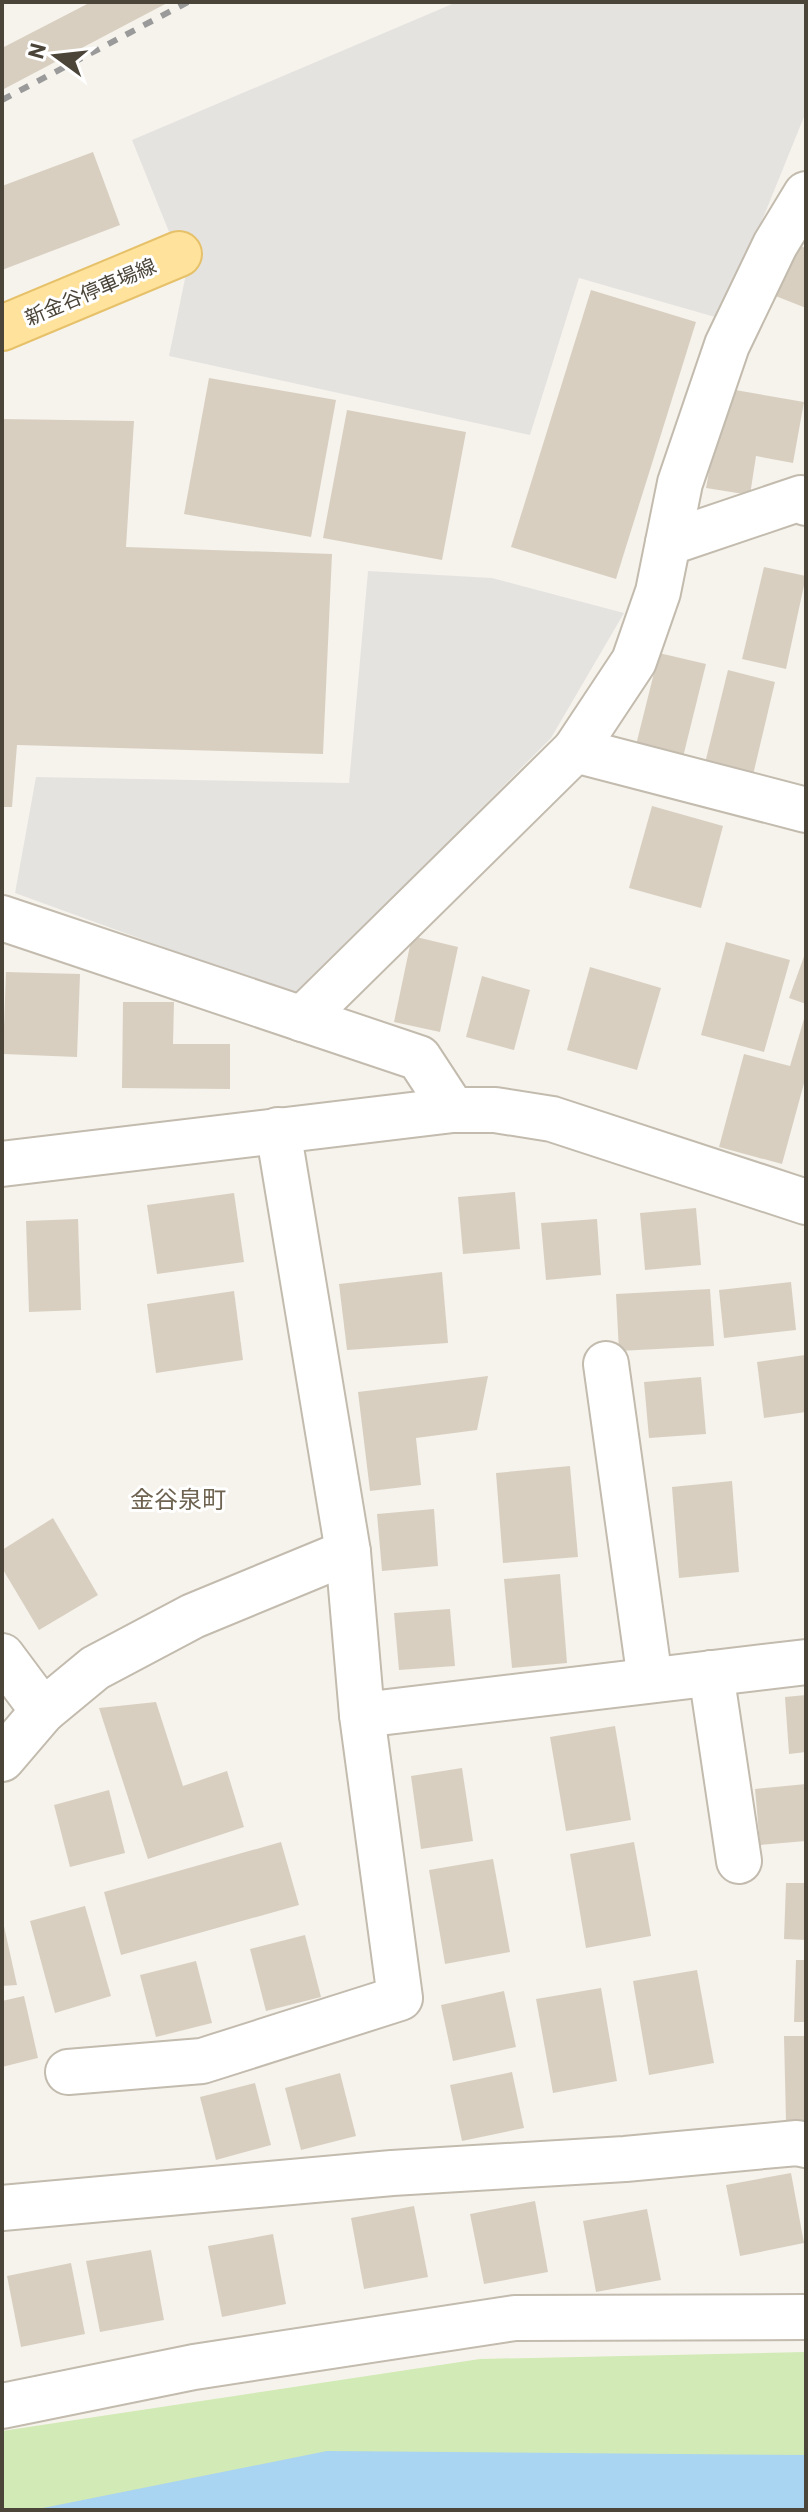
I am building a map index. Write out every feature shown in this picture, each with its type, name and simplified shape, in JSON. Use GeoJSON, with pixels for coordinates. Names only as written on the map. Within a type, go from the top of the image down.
{"type":"FeatureCollection","features":[{"type":"Feature","properties":{"kind":"main road","name":"新金谷停車場線"},"geometry":{"type":"LineString","coordinates":[[2,328],[179,254]]}},
{"type":"Feature","properties":{"kind":"street"},"geometry":{"type":"LineString","coordinates":[[302,1019],[575,750],[634,661],[658,592],[680,483],[727,345],[775,245],[806,194]]}},
{"type":"Feature","properties":{"kind":"street"},"geometry":{"type":"LineString","coordinates":[[668,543],[801,498],[806,503]]}},
{"type":"Feature","properties":{"kind":"street"},"geometry":{"type":"LineString","coordinates":[[575,750],[806,810]]}},
{"type":"Feature","properties":{"kind":"street"},"geometry":{"type":"LineString","coordinates":[[2,918],[419,1058],[453,1110]]}},
{"type":"Feature","properties":{"kind":"street"},"geometry":{"type":"LineString","coordinates":[[2,1164],[453,1110],[495,1110],[552,1119],[806,1202]]}},
{"type":"Feature","properties":{"kind":"street"},"geometry":{"type":"LineString","coordinates":[[68,2072],[202,2061],[400,1998],[362,1715],[348,1552],[278,1130]]}},
{"type":"Feature","properties":{"kind":"street"},"geometry":{"type":"LineString","coordinates":[[606,1364],[650,1680]]}},
{"type":"Feature","properties":{"kind":"street"},"geometry":{"type":"LineString","coordinates":[[2,1759],[43,1711],[95,1668],[193,1616],[348,1552]]}},
{"type":"Feature","properties":{"kind":"street"},"geometry":{"type":"LineString","coordinates":[[2,1656],[43,1711]]}},
{"type":"Feature","properties":{"kind":"street"},"geometry":{"type":"LineString","coordinates":[[362,1715],[806,1662]]}},
{"type":"Feature","properties":{"kind":"street"},"geometry":{"type":"LineString","coordinates":[[711,1673],[739,1861]]}},
{"type":"Feature","properties":{"kind":"street"},"geometry":{"type":"LineString","coordinates":[[2,2208],[392,2173],[625,2159],[797,2143],[806,2145]]}},
{"type":"Feature","properties":{"kind":"street"},"geometry":{"type":"LineString","coordinates":[[2,2406],[194,2367],[515,2318],[806,2317]]}},
{"type":"Feature","properties":{"kind":"green space"},"geometry":{"type":"Polygon","coordinates":[[[806,2352],[806,2510],[2,2510],[2,2431],[480,2359],[806,2352]]]}},
{"type":"Feature","properties":{"kind":"shaded area"},"geometry":{"type":"Polygon","coordinates":[[[457,2],[806,2],[806,112],[722,319],[579,278],[530,435],[169,356],[186,274],[132,140],[457,2]]]}},
{"type":"Feature","properties":{"kind":"shaded area"},"geometry":{"type":"Polygon","coordinates":[[[368,571],[492,578],[624,613],[551,738],[295,995],[15,893],[36,777],[349,783],[368,571]]]}},
{"type":"Feature","properties":{"kind":"water"},"geometry":{"type":"Polygon","coordinates":[[[327,2451],[806,2455],[806,2510],[33,2510],[327,2451]]]}},
{"type":"Feature","properties":{"kind":"building"},"geometry":{"type":"Polygon","coordinates":[[[91,2],[169,2],[2,90],[2,48],[91,2]]]}},
{"type":"Feature","properties":{"kind":"building"},"geometry":{"type":"Polygon","coordinates":[[[93,152],[120,225],[2,270],[2,186],[93,152]]]}},
{"type":"Feature","properties":{"kind":"building"},"geometry":{"type":"Polygon","coordinates":[[[797,245],[806,248],[806,308],[773,295],[797,245]]]}},
{"type":"Feature","properties":{"kind":"building"},"geometry":{"type":"Polygon","coordinates":[[[591,290],[696,322],[616,579],[511,547],[591,290]]]}},
{"type":"Feature","properties":{"kind":"building"},"geometry":{"type":"Polygon","coordinates":[[[209,378],[336,400],[311,537],[184,514],[209,378]]]}},
{"type":"Feature","properties":{"kind":"building"},"geometry":{"type":"Polygon","coordinates":[[[724,388],[804,402],[793,463],[756,456],[750,495],[706,488],[724,388]]]}},
{"type":"Feature","properties":{"kind":"building"},"geometry":{"type":"Polygon","coordinates":[[[347,410],[466,432],[442,560],[323,538],[347,410]]]}},
{"type":"Feature","properties":{"kind":"building"},"geometry":{"type":"Polygon","coordinates":[[[2,419],[134,421],[126,547],[332,554],[323,754],[17,745],[12,807],[2,807],[2,419]]]}},
{"type":"Feature","properties":{"kind":"building"},"geometry":{"type":"Polygon","coordinates":[[[764,567],[806,576],[786,669],[742,659],[764,567]]]}},
{"type":"Feature","properties":{"kind":"building"},"geometry":{"type":"Polygon","coordinates":[[[659,653],[706,664],[683,757],[636,745],[659,653]]]}},
{"type":"Feature","properties":{"kind":"building"},"geometry":{"type":"Polygon","coordinates":[[[728,670],[775,682],[753,775],[705,763],[728,670]]]}},
{"type":"Feature","properties":{"kind":"building"},"geometry":{"type":"Polygon","coordinates":[[[652,806],[723,826],[701,908],[629,888],[652,806]]]}},
{"type":"Feature","properties":{"kind":"building"},"geometry":{"type":"Polygon","coordinates":[[[412,936],[458,947],[440,1032],[394,1022],[412,936]]]}},
{"type":"Feature","properties":{"kind":"building"},"geometry":{"type":"Polygon","coordinates":[[[726,942],[790,960],[764,1052],[701,1035],[726,942]]]}},
{"type":"Feature","properties":{"kind":"building"},"geometry":{"type":"Polygon","coordinates":[[[806,951],[806,1004],[789,998],[806,951]]]}},
{"type":"Feature","properties":{"kind":"building"},"geometry":{"type":"Polygon","coordinates":[[[590,967],[661,988],[637,1070],[567,1050],[590,967]]]}},
{"type":"Feature","properties":{"kind":"building"},"geometry":{"type":"Polygon","coordinates":[[[6,972],[80,974],[77,1057],[3,1054],[6,972]]]}},
{"type":"Feature","properties":{"kind":"building"},"geometry":{"type":"Polygon","coordinates":[[[482,976],[530,990],[514,1050],[466,1037],[482,976]]]}},
{"type":"Feature","properties":{"kind":"building"},"geometry":{"type":"Polygon","coordinates":[[[123,1002],[174,1002],[173,1044],[230,1044],[230,1089],[122,1088],[123,1002]]]}},
{"type":"Feature","properties":{"kind":"building"},"geometry":{"type":"Polygon","coordinates":[[[806,1012],[806,1076],[782,1164],[719,1147],[744,1054],[790,1066],[806,1012]]]}},
{"type":"Feature","properties":{"kind":"building"},"geometry":{"type":"Polygon","coordinates":[[[515,1192],[520,1249],[463,1254],[458,1197],[515,1192]]]}},
{"type":"Feature","properties":{"kind":"building"},"geometry":{"type":"Polygon","coordinates":[[[234,1193],[244,1262],[157,1274],[147,1205],[234,1193]]]}},
{"type":"Feature","properties":{"kind":"building"},"geometry":{"type":"Polygon","coordinates":[[[696,1208],[701,1265],[645,1270],[640,1213],[696,1208]]]}},
{"type":"Feature","properties":{"kind":"building"},"geometry":{"type":"Polygon","coordinates":[[[78,1219],[81,1310],[29,1312],[26,1221],[78,1219]]]}},
{"type":"Feature","properties":{"kind":"building"},"geometry":{"type":"Polygon","coordinates":[[[597,1219],[601,1275],[546,1280],[541,1223],[597,1219]]]}},
{"type":"Feature","properties":{"kind":"building"},"geometry":{"type":"Polygon","coordinates":[[[442,1272],[448,1343],[347,1350],[339,1284],[442,1272]]]}},
{"type":"Feature","properties":{"kind":"building"},"geometry":{"type":"Polygon","coordinates":[[[791,1282],[796,1330],[724,1338],[719,1290],[791,1282]]]}},
{"type":"Feature","properties":{"kind":"building"},"geometry":{"type":"Polygon","coordinates":[[[710,1289],[714,1346],[619,1351],[616,1294],[710,1289]]]}},
{"type":"Feature","properties":{"kind":"building"},"geometry":{"type":"Polygon","coordinates":[[[234,1291],[243,1360],[156,1373],[147,1304],[234,1291]]]}},
{"type":"Feature","properties":{"kind":"building"},"geometry":{"type":"Polygon","coordinates":[[[805,1355],[806,1412],[764,1418],[757,1362],[805,1355]]]}},
{"type":"Feature","properties":{"kind":"building"},"geometry":{"type":"Polygon","coordinates":[[[488,1376],[477,1430],[416,1438],[421,1485],[370,1491],[358,1392],[488,1376]]]}},
{"type":"Feature","properties":{"kind":"building"},"geometry":{"type":"Polygon","coordinates":[[[701,1377],[706,1434],[649,1438],[644,1382],[701,1377]]]}},
{"type":"Feature","properties":{"kind":"building"},"geometry":{"type":"Polygon","coordinates":[[[570,1466],[578,1557],[503,1563],[496,1473],[570,1466]]]}},
{"type":"Feature","properties":{"kind":"building"},"geometry":{"type":"Polygon","coordinates":[[[732,1481],[739,1572],[679,1578],[672,1487],[732,1481]]]}},
{"type":"Feature","properties":{"kind":"building"},"geometry":{"type":"Polygon","coordinates":[[[434,1509],[438,1566],[382,1571],[377,1514],[434,1509]]]}},
{"type":"Feature","properties":{"kind":"building"},"geometry":{"type":"Polygon","coordinates":[[[53,1518],[98,1595],[39,1630],[2,1568],[2,1550],[53,1518]]]}},
{"type":"Feature","properties":{"kind":"building"},"geometry":{"type":"Polygon","coordinates":[[[560,1574],[567,1663],[512,1668],[504,1579],[560,1574]]]}},
{"type":"Feature","properties":{"kind":"building"},"geometry":{"type":"Polygon","coordinates":[[[450,1609],[455,1666],[399,1670],[394,1613],[450,1609]]]}},
{"type":"Feature","properties":{"kind":"building"},"geometry":{"type":"Polygon","coordinates":[[[806,1695],[806,1752],[789,1754],[785,1697],[806,1695]]]}},
{"type":"Feature","properties":{"kind":"building"},"geometry":{"type":"Polygon","coordinates":[[[156,1702],[183,1786],[227,1771],[244,1827],[148,1859],[99,1708],[156,1702]]]}},
{"type":"Feature","properties":{"kind":"building"},"geometry":{"type":"Polygon","coordinates":[[[615,1726],[631,1820],[566,1831],[550,1737],[615,1726]]]}},
{"type":"Feature","properties":{"kind":"building"},"geometry":{"type":"Polygon","coordinates":[[[462,1768],[473,1841],[421,1849],[411,1776],[462,1768]]]}},
{"type":"Feature","properties":{"kind":"building"},"geometry":{"type":"Polygon","coordinates":[[[806,1784],[806,1841],[760,1845],[755,1789],[806,1784]]]}},
{"type":"Feature","properties":{"kind":"building"},"geometry":{"type":"Polygon","coordinates":[[[109,1790],[125,1853],[70,1867],[54,1805],[109,1790]]]}},
{"type":"Feature","properties":{"kind":"building"},"geometry":{"type":"Polygon","coordinates":[[[281,1842],[299,1905],[121,1955],[104,1892],[281,1842]]]}},
{"type":"Feature","properties":{"kind":"building"},"geometry":{"type":"Polygon","coordinates":[[[634,1842],[651,1936],[586,1948],[570,1854],[634,1842]]]}},
{"type":"Feature","properties":{"kind":"building"},"geometry":{"type":"Polygon","coordinates":[[[493,1859],[510,1952],[445,1964],[429,1870],[493,1859]]]}},
{"type":"Feature","properties":{"kind":"building"},"geometry":{"type":"Polygon","coordinates":[[[786,1883],[806,1883],[806,1940],[784,1939],[786,1883]]]}},
{"type":"Feature","properties":{"kind":"building"},"geometry":{"type":"Polygon","coordinates":[[[85,1906],[111,1996],[55,2013],[30,1921],[85,1906]]]}},
{"type":"Feature","properties":{"kind":"building"},"geometry":{"type":"Polygon","coordinates":[[[2,1917],[17,1985],[2,1986],[2,1917]]]}},
{"type":"Feature","properties":{"kind":"building"},"geometry":{"type":"Polygon","coordinates":[[[305,1935],[321,1997],[266,2011],[250,1949],[305,1935]]]}},
{"type":"Feature","properties":{"kind":"building"},"geometry":{"type":"Polygon","coordinates":[[[796,1960],[806,1960],[806,2022],[794,2022],[796,1960]]]}},
{"type":"Feature","properties":{"kind":"building"},"geometry":{"type":"Polygon","coordinates":[[[196,1961],[212,2023],[156,2037],[140,1975],[196,1961]]]}},
{"type":"Feature","properties":{"kind":"building"},"geometry":{"type":"Polygon","coordinates":[[[697,1970],[714,2063],[649,2075],[633,1981],[697,1970]]]}},
{"type":"Feature","properties":{"kind":"building"},"geometry":{"type":"Polygon","coordinates":[[[601,1988],[617,2081],[553,2093],[536,1999],[601,1988]]]}},
{"type":"Feature","properties":{"kind":"building"},"geometry":{"type":"Polygon","coordinates":[[[504,1991],[516,2047],[453,2061],[441,2005],[504,1991]]]}},
{"type":"Feature","properties":{"kind":"building"},"geometry":{"type":"Polygon","coordinates":[[[24,1996],[38,2058],[2,2067],[2,2001],[24,1996]]]}},
{"type":"Feature","properties":{"kind":"building"},"geometry":{"type":"Polygon","coordinates":[[[784,2036],[806,2036],[806,2121],[786,2121],[784,2036]]]}},
{"type":"Feature","properties":{"kind":"building"},"geometry":{"type":"Polygon","coordinates":[[[512,2072],[524,2128],[462,2141],[450,2085],[512,2072]]]}},
{"type":"Feature","properties":{"kind":"building"},"geometry":{"type":"Polygon","coordinates":[[[340,2073],[356,2136],[301,2150],[285,2088],[340,2073]]]}},
{"type":"Feature","properties":{"kind":"building"},"geometry":{"type":"Polygon","coordinates":[[[255,2083],[271,2145],[216,2160],[200,2097],[255,2083]]]}},
{"type":"Feature","properties":{"kind":"building"},"geometry":{"type":"Polygon","coordinates":[[[791,2173],[804,2243],[740,2256],[726,2185],[791,2173]]]}},
{"type":"Feature","properties":{"kind":"building"},"geometry":{"type":"Polygon","coordinates":[[[535,2201],[548,2272],[484,2284],[470,2214],[535,2201]]]}},
{"type":"Feature","properties":{"kind":"building"},"geometry":{"type":"Polygon","coordinates":[[[414,2206],[428,2277],[364,2289],[351,2218],[414,2206]]]}},
{"type":"Feature","properties":{"kind":"building"},"geometry":{"type":"Polygon","coordinates":[[[647,2209],[661,2280],[596,2292],[583,2221],[647,2209]]]}},
{"type":"Feature","properties":{"kind":"building"},"geometry":{"type":"Polygon","coordinates":[[[273,2234],[286,2304],[222,2317],[208,2246],[273,2234]]]}},
{"type":"Feature","properties":{"kind":"building"},"geometry":{"type":"Polygon","coordinates":[[[151,2250],[164,2320],[100,2332],[86,2261],[151,2250]]]}},
{"type":"Feature","properties":{"kind":"building"},"geometry":{"type":"Polygon","coordinates":[[[71,2263],[85,2334],[21,2347],[7,2276],[71,2263]]]}},
{"type":"Feature","properties":{"kind":"railway"},"geometry":{"type":"LineString","coordinates":[[2,100],[188,2]]}},
{"type":"Feature","properties":{"kind":"district","name":"金谷泉町"},"geometry":{"type":"Point","coordinates":[178,1498]}}]}
